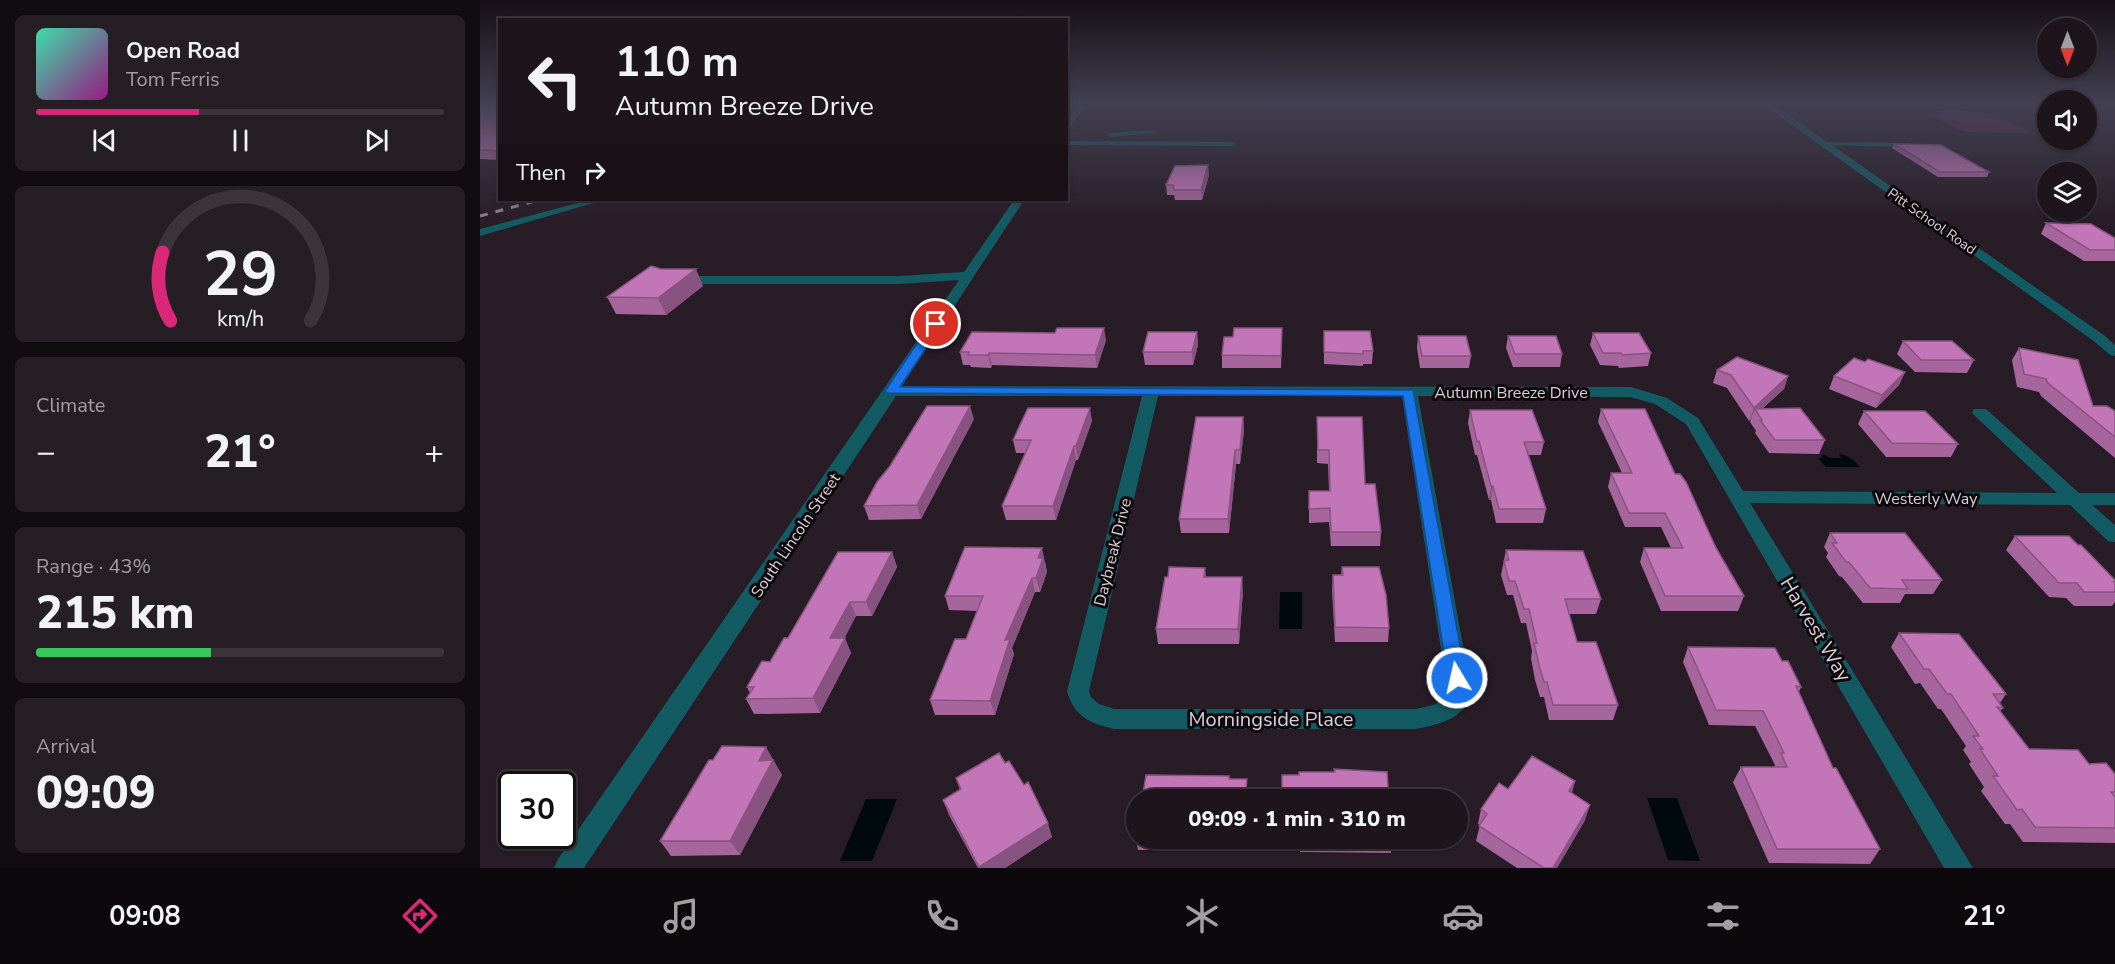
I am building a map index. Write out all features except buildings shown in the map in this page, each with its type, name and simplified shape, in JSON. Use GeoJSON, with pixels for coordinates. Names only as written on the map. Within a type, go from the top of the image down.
{"type":"FeatureCollection","features":[{"type":"Feature","properties":{"kind":"street","name":"Pitt School Road"},"geometry":{"type":"LineString","coordinates":[[1823,144],[2100,339],[2115,352]]}},
{"type":"Feature","properties":{"kind":"street"},"geometry":{"type":"LineString","coordinates":[[480,233],[594,201]]}},
{"type":"Feature","properties":{"kind":"street","name":"South Lincoln Street"},"geometry":{"type":"LineString","coordinates":[[568,868],[1018,201]]}},
{"type":"Feature","properties":{"kind":"street"},"geometry":{"type":"LineString","coordinates":[[669,280],[897,280],[967,276]]}},
{"type":"Feature","properties":{"kind":"street","name":"Pitt School Road"},"geometry":{"type":"LineString","coordinates":[[2100,339],[2115,346]]}},
{"type":"Feature","properties":{"kind":"street","name":"Autumn Breeze Drive"},"geometry":{"type":"LineString","coordinates":[[892,391],[1631,392],[1661,401]]}},
{"type":"Feature","properties":{"kind":"street","name":"Daybreak Drive"},"geometry":{"type":"LineString","coordinates":[[1086,710],[1081,703],[1078,691],[1151,392]]}},
{"type":"Feature","properties":{"kind":"street","name":"Morningside Place"},"geometry":{"type":"LineString","coordinates":[[1086,710],[1095,715],[1114,719],[1416,719],[1439,715],[1455,706],[1460,696],[1408,392]]}},
{"type":"Feature","properties":{"kind":"street","name":"Harvest Way"},"geometry":{"type":"LineString","coordinates":[[1661,401],[1692,420],[1959,868]]}},
{"type":"Feature","properties":{"kind":"street"},"geometry":{"type":"LineString","coordinates":[[1980,412],[2115,536]]}},
{"type":"Feature","properties":{"kind":"street","name":"Westerly Way"},"geometry":{"type":"LineString","coordinates":[[1737,497],[2115,499]]}},
{"type":"Feature","properties":{"kind":"lane"},"geometry":{"type":"LineString","coordinates":[[1068,143],[1233,144]]}},
{"type":"Feature","properties":{"kind":"lane"},"geometry":{"type":"LineString","coordinates":[[1823,144],[1913,145]]}},
{"type":"Feature","properties":{"kind":"shaded area"},"geometry":{"type":"Polygon","coordinates":[[[1823,454],[1830,458],[1841,458],[1839,454],[1845,455],[1860,467],[1826,467],[1818,458],[1821,458],[1823,454]]]}},
{"type":"Feature","properties":{"kind":"shaded area"},"geometry":{"type":"Polygon","coordinates":[[[1280,592],[1302,592],[1302,629],[1279,629],[1280,592]]]}},
{"type":"Feature","properties":{"kind":"shaded area"},"geometry":{"type":"Polygon","coordinates":[[[1647,798],[1677,798],[1700,861],[1668,860],[1647,798]]]}},
{"type":"Feature","properties":{"kind":"shaded area"},"geometry":{"type":"Polygon","coordinates":[[[866,799],[897,799],[872,861],[840,861],[866,799]]]}},
{"type":"Feature","properties":{"kind":"railway"},"geometry":{"type":"LineString","coordinates":[[480,216],[535,201]]}},
{"type":"Feature","properties":{"kind":"route"},"geometry":{"type":"LineString","coordinates":[[936,324],[892,391],[1408,392],[1457,678]]}}]}
